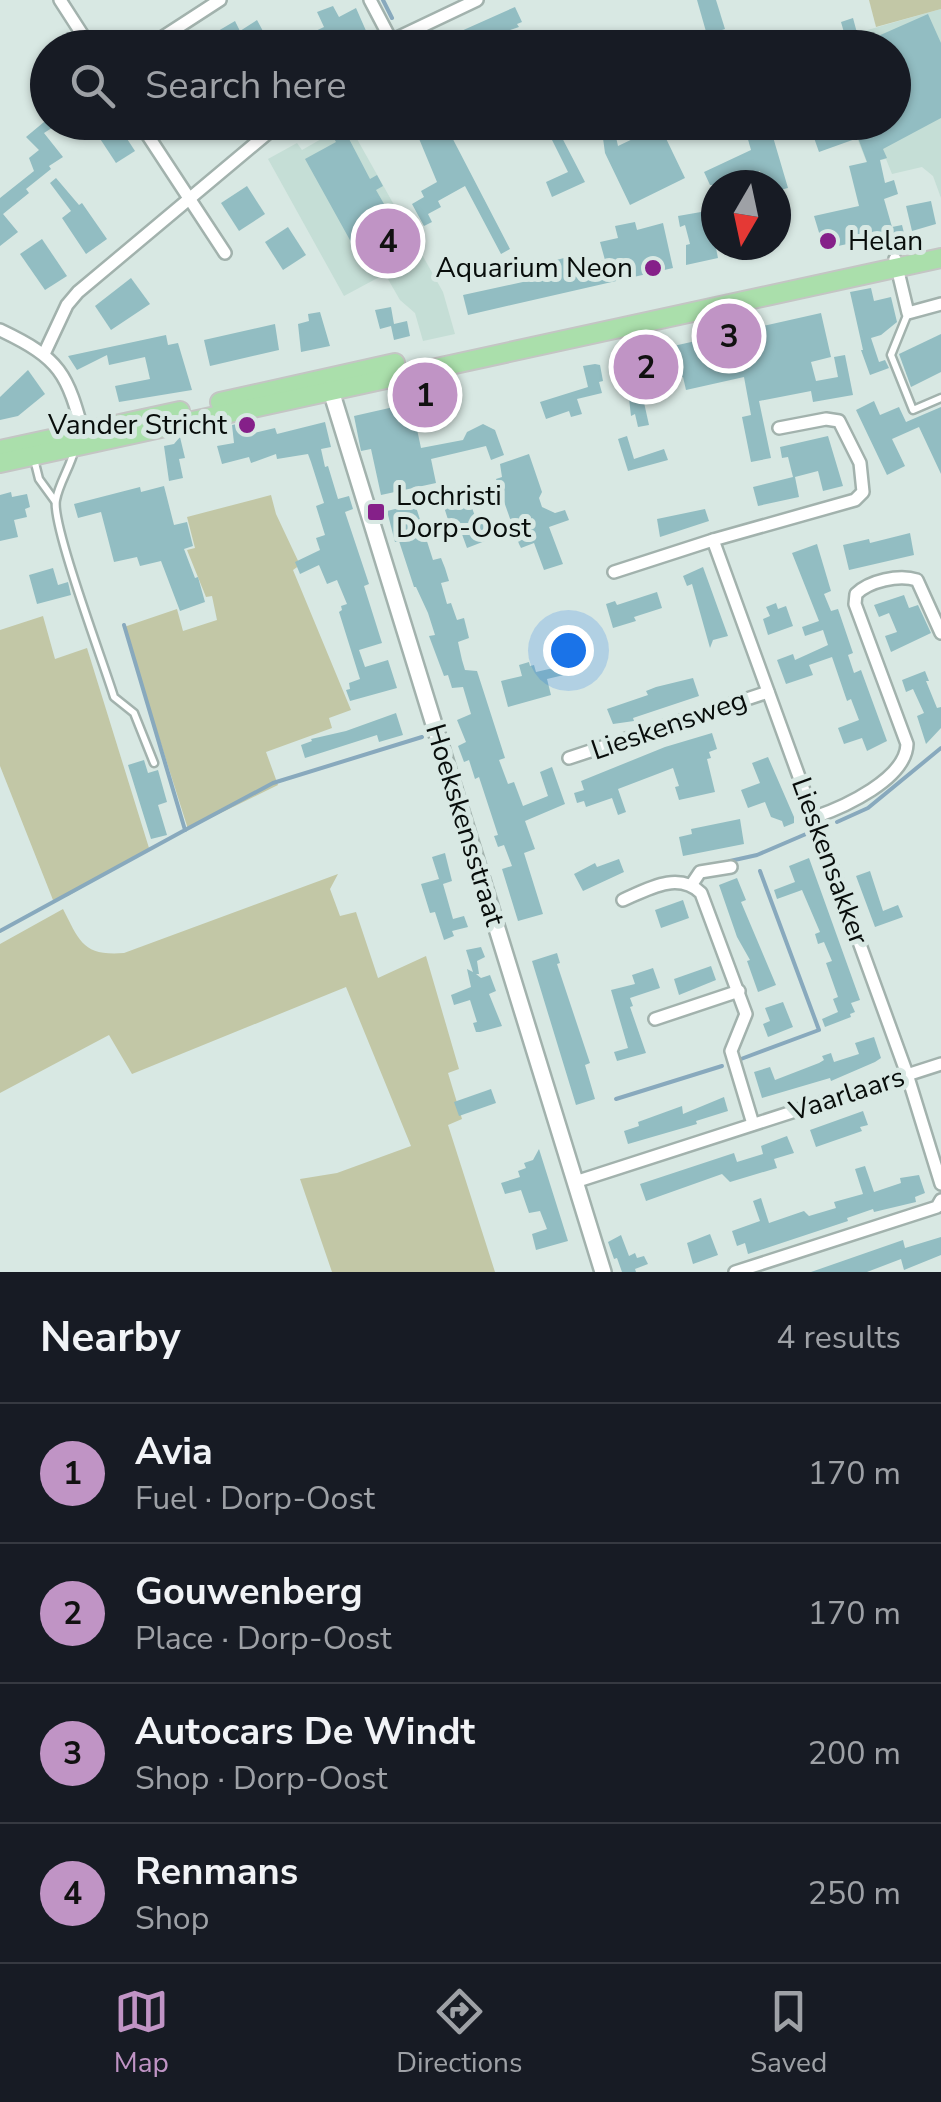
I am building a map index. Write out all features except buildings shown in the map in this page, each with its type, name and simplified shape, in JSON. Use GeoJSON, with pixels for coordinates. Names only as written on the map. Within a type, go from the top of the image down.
{"type":"FeatureCollection","features":[{"type":"Feature","properties":{"kind":"main road"},"geometry":{"type":"LineString","coordinates":[[0,450],[32,450],[82,441],[329,384],[443,361],[526,350],[896,264],[941,249]]}},
{"type":"Feature","properties":{"kind":"main road"},"geometry":{"type":"LineString","coordinates":[[896,264],[941,258]]}},
{"type":"Feature","properties":{"kind":"main road"},"geometry":{"type":"LineString","coordinates":[[329,384],[390,376],[443,361]]}},
{"type":"Feature","properties":{"kind":"main road"},"geometry":{"type":"LineString","coordinates":[[0,463],[32,450]]}},
{"type":"Feature","properties":{"kind":"street"},"geometry":{"type":"LineString","coordinates":[[60,0],[79,30]]}},
{"type":"Feature","properties":{"kind":"street"},"geometry":{"type":"LineString","coordinates":[[174,30],[220,0]]}},
{"type":"Feature","properties":{"kind":"street"},"geometry":{"type":"LineString","coordinates":[[370,0],[386,30]]}},
{"type":"Feature","properties":{"kind":"street"},"geometry":{"type":"LineString","coordinates":[[412,30],[477,0]]}},
{"type":"Feature","properties":{"kind":"street"},"geometry":{"type":"LineString","coordinates":[[150,140],[225,253]]}},
{"type":"Feature","properties":{"kind":"street"},"geometry":{"type":"LineString","coordinates":[[44,354],[67,305],[78,292],[261,140]]}},
{"type":"Feature","properties":{"kind":"street"},"geometry":{"type":"LineString","coordinates":[[896,264],[908,312],[941,304]]}},
{"type":"Feature","properties":{"kind":"street"},"geometry":{"type":"LineString","coordinates":[[0,330],[44,354],[70,386],[82,441]]}},
{"type":"Feature","properties":{"kind":"street","name":"Hoekskensstraat"},"geometry":{"type":"LineString","coordinates":[[329,384],[603,1272]]}},
{"type":"Feature","properties":{"kind":"street"},"geometry":{"type":"LineString","coordinates":[[614,572],[856,500],[863,492],[860,462],[838,421],[826,418],[779,428]]}},
{"type":"Feature","properties":{"kind":"street","name":"Lieskensakker"},"geometry":{"type":"LineString","coordinates":[[713,540],[907,1074],[941,1184]]}},
{"type":"Feature","properties":{"kind":"street"},"geometry":{"type":"LineString","coordinates":[[815,817],[860,798],[907,755],[907,744],[855,604],[856,594],[864,586],[907,576],[917,580],[941,633]]}},
{"type":"Feature","properties":{"kind":"street","name":"Lieskensweg"},"geometry":{"type":"LineString","coordinates":[[569,758],[768,692]]}},
{"type":"Feature","properties":{"kind":"street"},"geometry":{"type":"LineString","coordinates":[[623,900],[676,881],[692,884],[700,872],[731,867]]}},
{"type":"Feature","properties":{"kind":"street","name":"Vaarlaars"},"geometry":{"type":"LineString","coordinates":[[692,884],[701,893],[746,1014],[731,1051],[753,1124]]}},
{"type":"Feature","properties":{"kind":"street"},"geometry":{"type":"LineString","coordinates":[[655,1019],[739,992]]}},
{"type":"Feature","properties":{"kind":"street","name":"Vaarlaars"},"geometry":{"type":"LineString","coordinates":[[575,1182],[941,1064]]}},
{"type":"Feature","properties":{"kind":"street"},"geometry":{"type":"LineString","coordinates":[[736,1272],[937,1207],[941,1200]]}},
{"type":"Feature","properties":{"kind":"lane"},"geometry":{"type":"LineString","coordinates":[[908,312],[890,356],[913,410],[941,398]]}},
{"type":"Feature","properties":{"kind":"lane"},"geometry":{"type":"LineString","coordinates":[[390,376],[400,394],[416,400],[434,396],[443,361]]}},
{"type":"Feature","properties":{"kind":"lane"},"geometry":{"type":"LineString","coordinates":[[55,502],[82,441]]}},
{"type":"Feature","properties":{"kind":"lane"},"geometry":{"type":"LineString","coordinates":[[32,450],[39,479],[55,502],[114,697],[134,713],[154,763]]}},
{"type":"Feature","properties":{"kind":"shaded area"},"geometry":{"type":"Polygon","coordinates":[[[941,9],[941,198],[933,176],[922,167],[892,174],[886,159],[867,163],[858,140],[911,140],[911,30],[868,30],[941,9]]]}},
{"type":"Feature","properties":{"kind":"shaded area"},"geometry":{"type":"Polygon","coordinates":[[[320,140],[358,140],[443,292],[455,334],[423,341],[415,313],[400,300],[385,274],[344,296],[268,159],[297,143],[302,150],[320,140]]]}},
{"type":"Feature","properties":{"kind":"green space"},"geometry":{"type":"Polygon","coordinates":[[[869,0],[941,0],[941,9],[876,27],[869,0]]]}},
{"type":"Feature","properties":{"kind":"green space"},"geometry":{"type":"Polygon","coordinates":[[[271,495],[300,565],[293,570],[351,710],[329,718],[332,728],[266,752],[278,785],[188,829],[124,627],[177,609],[183,631],[217,620],[212,596],[206,597],[187,550],[195,548],[187,517],[271,495]]]}},
{"type":"Feature","properties":{"kind":"green space"},"geometry":{"type":"Polygon","coordinates":[[[43,616],[55,659],[87,648],[149,848],[68,896],[53,900],[0,766],[0,630],[43,616]]]}},
{"type":"Feature","properties":{"kind":"green space"},"geometry":{"type":"Polygon","coordinates":[[[338,874],[330,889],[340,916],[356,912],[378,978],[426,956],[459,1069],[448,1073],[462,1119],[448,1125],[495,1272],[332,1272],[300,1179],[337,1173],[411,1146],[346,987],[132,1074],[109,1035],[0,1093],[0,944],[63,909],[74,930],[91,949],[124,953],[338,874]]]}},
{"type":"Feature","properties":{"kind":"waterway"},"geometry":{"type":"LineString","coordinates":[[383,0],[392,18]]}},
{"type":"Feature","properties":{"kind":"waterway"},"geometry":{"type":"LineString","coordinates":[[0,931],[185,830],[124,625]]}},
{"type":"Feature","properties":{"kind":"waterway"},"geometry":{"type":"LineString","coordinates":[[185,830],[273,783],[422,737]]}},
{"type":"Feature","properties":{"kind":"waterway"},"geometry":{"type":"LineString","coordinates":[[837,822],[868,808],[941,748]]}},
{"type":"Feature","properties":{"kind":"waterway"},"geometry":{"type":"LineString","coordinates":[[730,861],[757,855],[806,834]]}},
{"type":"Feature","properties":{"kind":"waterway"},"geometry":{"type":"LineString","coordinates":[[741,1059],[819,1030],[760,871]]}},
{"type":"Feature","properties":{"kind":"waterway"},"geometry":{"type":"LineString","coordinates":[[616,1099],[722,1066]]}},
{"type":"Feature","properties":{"kind":"place","name":"Renmans"},"geometry":{"type":"Point","coordinates":[388,241]}},
{"type":"Feature","properties":{"kind":"place","name":"Helan"},"geometry":{"type":"Point","coordinates":[828,241]}},
{"type":"Feature","properties":{"kind":"place","name":"Aquarium Neon"},"geometry":{"type":"Point","coordinates":[653,268]}},
{"type":"Feature","properties":{"kind":"place","name":"Autocars De Windt"},"geometry":{"type":"Point","coordinates":[729,336]}},
{"type":"Feature","properties":{"kind":"place","name":"Gouwenberg"},"geometry":{"type":"Point","coordinates":[646,367]}},
{"type":"Feature","properties":{"kind":"place","name":"Avia"},"geometry":{"type":"Point","coordinates":[425,395]}},
{"type":"Feature","properties":{"kind":"place","name":"Vander Stricht"},"geometry":{"type":"Point","coordinates":[247,425]}},
{"type":"Feature","properties":{"kind":"place","name":"Lochristi Dorp-Oost"},"geometry":{"type":"Point","coordinates":[376,512]}}]}
